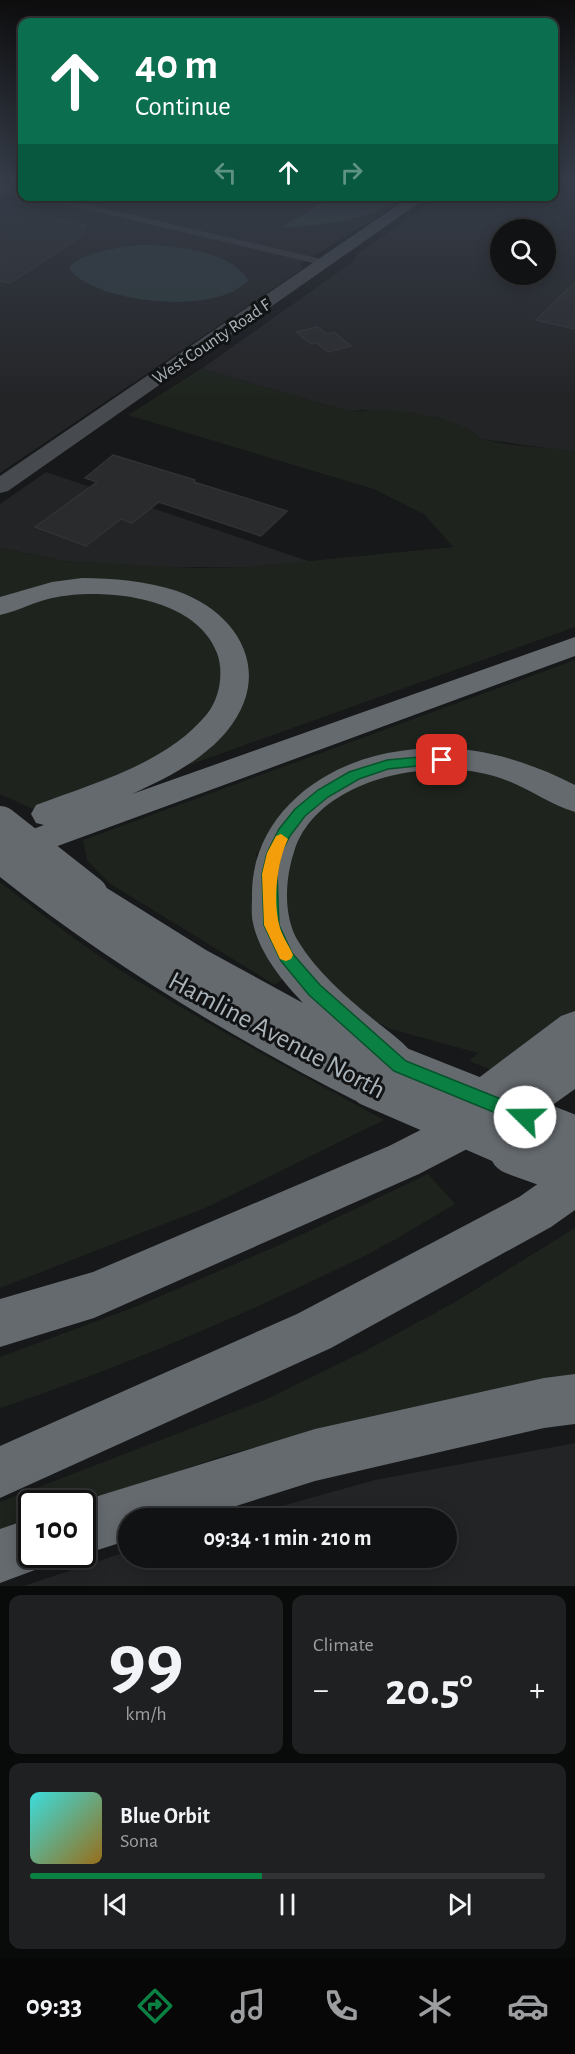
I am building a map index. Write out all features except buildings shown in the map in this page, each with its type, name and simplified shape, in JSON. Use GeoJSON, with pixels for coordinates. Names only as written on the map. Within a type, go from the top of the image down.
{"type":"FeatureCollection","features":[{"type":"Feature","properties":{"kind":"highway"},"geometry":{"type":"LineString","coordinates":[[0,607],[32,595],[74,588],[128,587],[158,594],[183,603],[205,617],[223,635],[233,656],[236,680],[228,705],[213,727],[184,753],[149,773],[0,834]]}},
{"type":"Feature","properties":{"kind":"highway"},"geometry":{"type":"LineString","coordinates":[[0,856],[575,646]]}},
{"type":"Feature","properties":{"kind":"highway"},"geometry":{"type":"LineString","coordinates":[[385,1077],[286,957],[271,925],[269,874],[274,853],[284,833],[313,801],[344,781],[387,764],[418,760],[488,763],[535,779],[575,800]]}},
{"type":"Feature","properties":{"kind":"highway","name":"Hamline Avenue North"},"geometry":{"type":"LineString","coordinates":[[0,825],[72,898],[152,966],[321,1064],[385,1077],[575,1135]]}},
{"type":"Feature","properties":{"kind":"highway","name":"Hamline Avenue North"},"geometry":{"type":"LineString","coordinates":[[0,856],[72,898]]}},
{"type":"Feature","properties":{"kind":"highway"},"geometry":{"type":"LineString","coordinates":[[404,1160],[575,1028]]}},
{"type":"Feature","properties":{"kind":"highway"},"geometry":{"type":"LineString","coordinates":[[0,1323],[94,1295],[404,1160],[539,1091],[575,1066]]}},
{"type":"Feature","properties":{"kind":"highway","name":"Hamline Avenue North"},"geometry":{"type":"LineString","coordinates":[[385,1077],[519,1152],[575,1172]]}},
{"type":"Feature","properties":{"kind":"highway"},"geometry":{"type":"LineString","coordinates":[[13,1463],[314,1331],[535,1212],[575,1184]]}},
{"type":"Feature","properties":{"kind":"highway"},"geometry":{"type":"LineString","coordinates":[[96,1524],[315,1455],[534,1405],[575,1399]]}},
{"type":"Feature","properties":{"kind":"highway"},"geometry":{"type":"LineString","coordinates":[[0,1556],[18,1550]]}},
{"type":"Feature","properties":{"kind":"street"},"geometry":{"type":"LineString","coordinates":[[279,252],[327,263]]}},
{"type":"Feature","properties":{"kind":"street","name":"West County Road F"},"geometry":{"type":"LineString","coordinates":[[0,486],[343,252]]}},
{"type":"Feature","properties":{"kind":"shaded area"},"geometry":{"type":"Polygon","coordinates":[[[0,252],[320,252],[301,264],[302,269],[0,473],[0,252]]]}},
{"type":"Feature","properties":{"kind":"shaded area"},"geometry":{"type":"Polygon","coordinates":[[[100,252],[202,252],[228,262],[240,270],[248,280],[234,291],[212,298],[186,302],[129,297],[103,290],[82,280],[69,268],[75,262],[100,252]]]}},
{"type":"Feature","properties":{"kind":"shaded area"},"geometry":{"type":"Polygon","coordinates":[[[360,252],[490,252],[490,285],[556,285],[556,252],[575,252],[575,452],[481,439],[466,428],[436,417],[361,410],[351,412],[201,369],[352,262],[360,252]]]}},
{"type":"Feature","properties":{"kind":"shaded area"},"geometry":{"type":"Polygon","coordinates":[[[201,369],[351,412],[379,410],[423,414],[467,428],[480,438],[494,442],[575,452],[575,627],[189,765],[185,761],[201,749],[236,643],[146,586],[0,601],[0,548],[64,561],[194,568],[249,567],[453,547],[425,515],[374,489],[128,415],[201,369]]]}},
{"type":"Feature","properties":{"kind":"shaded area"},"geometry":{"type":"Polygon","coordinates":[[[46,472],[311,562],[249,567],[156,567],[64,561],[0,548],[0,504],[46,472]]]}},
{"type":"Feature","properties":{"kind":"shaded area"},"geometry":{"type":"Polygon","coordinates":[[[81,592],[137,595],[182,611],[212,637],[225,676],[211,714],[159,758],[35,810],[0,794],[0,614],[36,600],[81,592]]]}},
{"type":"Feature","properties":{"kind":"shaded area"},"geometry":{"type":"Polygon","coordinates":[[[575,660],[575,791],[446,751],[281,815],[256,855],[285,977],[275,985],[109,883],[87,860],[83,840],[575,660]]]}},
{"type":"Feature","properties":{"kind":"shaded area"},"geometry":{"type":"Polygon","coordinates":[[[418,767],[497,773],[575,810],[575,1013],[492,1070],[469,1061],[478,1053],[391,1029],[369,1018],[309,969],[278,897],[281,871],[310,815],[353,784],[418,767]]]}},
{"type":"Feature","properties":{"kind":"shaded area"},"geometry":{"type":"Polygon","coordinates":[[[0,882],[87,947],[141,983],[231,1036],[384,1120],[205,1208],[0,1288],[0,882]]]}},
{"type":"Feature","properties":{"kind":"shaded area"},"geometry":{"type":"Polygon","coordinates":[[[428,1174],[455,1204],[384,1245],[272,1300],[183,1339],[0,1408],[0,1357],[140,1305],[286,1242],[428,1174]]]}},
{"type":"Feature","properties":{"kind":"shaded area"},"geometry":{"type":"Polygon","coordinates":[[[575,1228],[575,1380],[348,1424],[229,1454],[96,1498],[96,1490],[31,1490],[267,1399],[367,1350],[457,1301],[575,1228]]]}},
{"type":"Feature","properties":{"kind":"shaded area"},"geometry":{"type":"Polygon","coordinates":[[[575,1443],[575,1586],[24,1586],[78,1568],[96,1568],[96,1562],[118,1555],[118,1568],[457,1568],[457,1508],[275,1508],[375,1480],[575,1443]]]}},
{"type":"Feature","properties":{"kind":"shaded area"},"geometry":{"type":"Polygon","coordinates":[[[18,1495],[18,1525],[0,1531],[0,1502],[18,1495]]]}},
{"type":"Feature","properties":{"kind":"slow traffic"},"geometry":{"type":"LineString","coordinates":[[281,839],[274,853],[269,874],[271,925],[286,955]]}},
{"type":"Feature","properties":{"kind":"route"},"geometry":{"type":"LineString","coordinates":[[442,760],[387,764],[354,776],[333,787],[300,813],[284,833],[274,853],[269,874],[271,925],[286,957],[314,990],[400,1066],[525,1117]]}}]}
